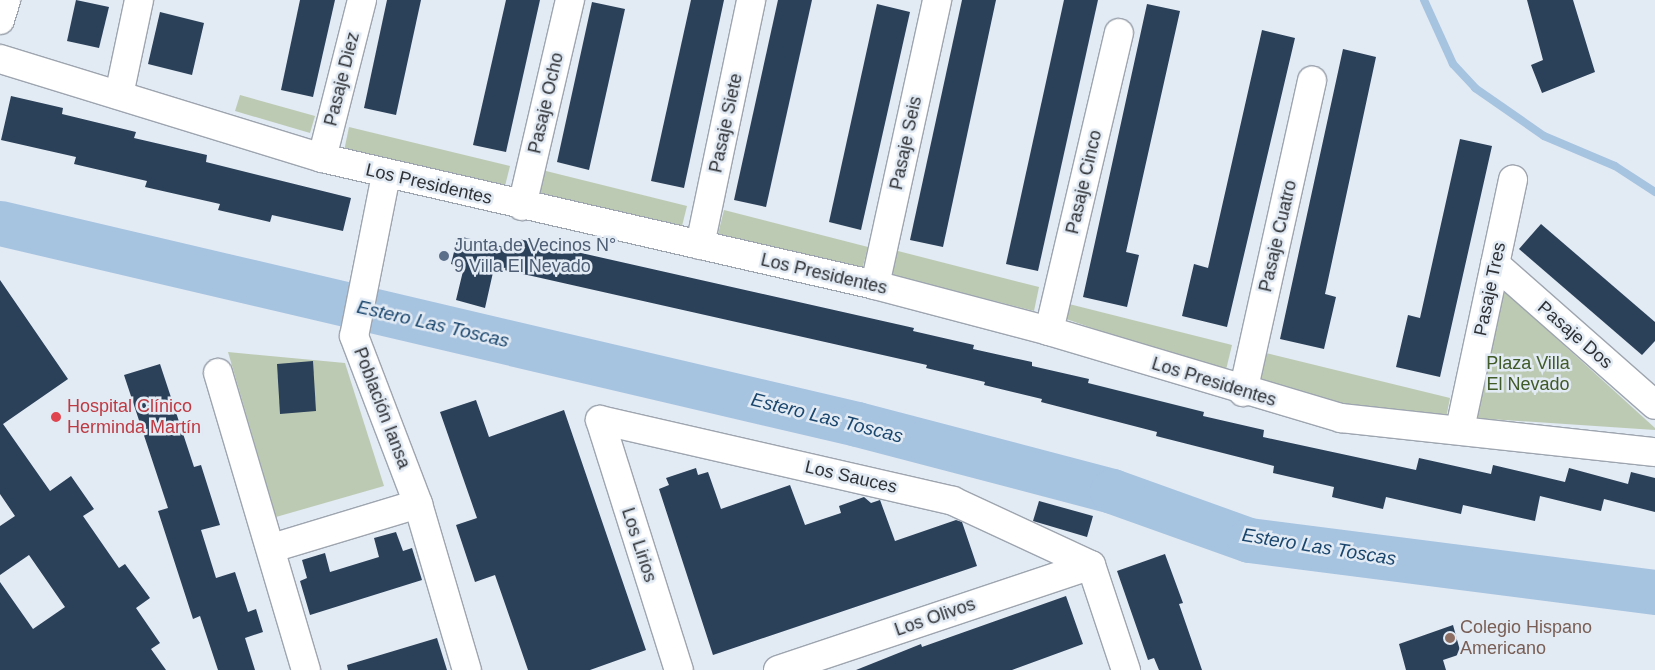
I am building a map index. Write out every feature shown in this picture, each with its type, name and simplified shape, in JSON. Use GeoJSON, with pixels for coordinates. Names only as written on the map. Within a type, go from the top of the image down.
{"type":"FeatureCollection","features":[{"type":"Feature","properties":{"kind":"street"},"geometry":{"type":"LineString","coordinates":[[0,20],[6,0]]}},
{"type":"Feature","properties":{"kind":"street"},"geometry":{"type":"LineString","coordinates":[[119,95],[139,0]]}},
{"type":"Feature","properties":{"kind":"street","name":"Pasaje Diez"},"geometry":{"type":"LineString","coordinates":[[322,158],[362,0]]}},
{"type":"Feature","properties":{"kind":"street","name":"Pasaje Ocho"},"geometry":{"type":"LineString","coordinates":[[522,206],[570,0]]}},
{"type":"Feature","properties":{"kind":"street","name":"Pasaje Siete"},"geometry":{"type":"LineString","coordinates":[[700,245],[751,0]]}},
{"type":"Feature","properties":{"kind":"street","name":"Pasaje Seis"},"geometry":{"type":"LineString","coordinates":[[875,285],[937,0]]}},
{"type":"Feature","properties":{"kind":"street","name":"Pasaje Cinco"},"geometry":{"type":"LineString","coordinates":[[1049,331],[1119,34]]}},
{"type":"Feature","properties":{"kind":"street","name":"Los Presidentes"},"geometry":{"type":"LineString","coordinates":[[0,59],[322,158],[386,175],[875,285],[1049,331],[1243,392],[1341,418],[1460,429],[1655,452]]}},
{"type":"Feature","properties":{"kind":"street","name":"Pasaje Cuatro"},"geometry":{"type":"LineString","coordinates":[[1243,392],[1312,81]]}},
{"type":"Feature","properties":{"kind":"street","name":"Población Iansa"},"geometry":{"type":"LineString","coordinates":[[386,175],[357,324],[418,504],[467,670]]}},
{"type":"Feature","properties":{"kind":"street","name":"Pasaje Tres"},"geometry":{"type":"LineString","coordinates":[[1460,429],[1513,180]]}},
{"type":"Feature","properties":{"kind":"street","name":"Pasaje Dos"},"geometry":{"type":"LineString","coordinates":[[1495,264],[1655,405]]}},
{"type":"Feature","properties":{"kind":"street"},"geometry":{"type":"LineString","coordinates":[[218,373],[272,548],[306,670]]}},
{"type":"Feature","properties":{"kind":"street","name":"Los Sauces"},"geometry":{"type":"LineString","coordinates":[[600,420],[954,501],[1091,565]]}},
{"type":"Feature","properties":{"kind":"street","name":"Los Lirios"},"geometry":{"type":"LineString","coordinates":[[600,420],[679,670]]}},
{"type":"Feature","properties":{"kind":"street"},"geometry":{"type":"LineString","coordinates":[[272,548],[418,504]]}},
{"type":"Feature","properties":{"kind":"street"},"geometry":{"type":"LineString","coordinates":[[1091,565],[1126,670]]}},
{"type":"Feature","properties":{"kind":"street","name":"Los Olivos"},"geometry":{"type":"LineString","coordinates":[[778,670],[1091,565]]}},
{"type":"Feature","properties":{"kind":"green space"},"geometry":{"type":"Polygon","coordinates":[[[240,95],[315,116],[310,133],[235,111],[240,95]]]}},
{"type":"Feature","properties":{"kind":"green space"},"geometry":{"type":"Polygon","coordinates":[[[349,127],[510,166],[504,190],[344,151],[349,127]]]}},
{"type":"Feature","properties":{"kind":"green space"},"geometry":{"type":"Polygon","coordinates":[[[542,170],[687,206],[681,230],[536,194],[542,170]]]}},
{"type":"Feature","properties":{"kind":"green space"},"geometry":{"type":"Polygon","coordinates":[[[724,210],[868,247],[862,270],[718,234],[724,210]]]}},
{"type":"Feature","properties":{"kind":"green space"},"geometry":{"type":"Polygon","coordinates":[[[894,250],[1039,287],[1034,311],[889,274],[894,250]]]}},
{"type":"Feature","properties":{"kind":"green space","name":"Plaza Villa El Nevado"},"geometry":{"type":"Polygon","coordinates":[[[1499,286],[1655,428],[1655,430],[1473,418],[1499,286]]]}},
{"type":"Feature","properties":{"kind":"green space"},"geometry":{"type":"Polygon","coordinates":[[[1069,304],[1232,345],[1225,374],[1066,319],[1069,304]]]}},
{"type":"Feature","properties":{"kind":"green space"},"geometry":{"type":"Polygon","coordinates":[[[228,352],[345,363],[384,486],[276,517],[228,352]]]}},
{"type":"Feature","properties":{"kind":"green space"},"geometry":{"type":"Polygon","coordinates":[[[1262,352],[1450,398],[1446,418],[1343,409],[1255,387],[1262,352]]]}},
{"type":"Feature","properties":{"kind":"building"},"geometry":{"type":"Polygon","coordinates":[[[76,0],[109,7],[99,48],[67,41],[76,0]]]}},
{"type":"Feature","properties":{"kind":"building"},"geometry":{"type":"Polygon","coordinates":[[[300,0],[335,0],[313,97],[281,90],[300,0]]]}},
{"type":"Feature","properties":{"kind":"building"},"geometry":{"type":"Polygon","coordinates":[[[387,0],[421,0],[396,115],[364,108],[387,0]]]}},
{"type":"Feature","properties":{"kind":"building"},"geometry":{"type":"Polygon","coordinates":[[[506,0],[540,0],[506,152],[473,145],[506,0]]]}},
{"type":"Feature","properties":{"kind":"building"},"geometry":{"type":"Polygon","coordinates":[[[691,0],[724,0],[684,188],[651,181],[691,0]]]}},
{"type":"Feature","properties":{"kind":"building"},"geometry":{"type":"Polygon","coordinates":[[[778,0],[812,0],[766,207],[734,200],[778,0]]]}},
{"type":"Feature","properties":{"kind":"building"},"geometry":{"type":"Polygon","coordinates":[[[962,0],[996,0],[943,247],[910,240],[962,0]]]}},
{"type":"Feature","properties":{"kind":"building"},"geometry":{"type":"Polygon","coordinates":[[[1064,0],[1098,0],[1038,271],[1006,264],[1064,0]]]}},
{"type":"Feature","properties":{"kind":"building"},"geometry":{"type":"Polygon","coordinates":[[[1527,0],[1573,0],[1595,72],[1542,93],[1531,65],[1543,60],[1527,0]]]}},
{"type":"Feature","properties":{"kind":"building"},"geometry":{"type":"Polygon","coordinates":[[[592,2],[625,9],[589,170],[557,162],[592,2]]]}},
{"type":"Feature","properties":{"kind":"building"},"geometry":{"type":"Polygon","coordinates":[[[877,4],[910,12],[861,230],[829,222],[877,4]]]}},
{"type":"Feature","properties":{"kind":"building"},"geometry":{"type":"Polygon","coordinates":[[[1147,4],[1180,11],[1126,252],[1139,255],[1127,307],[1083,297],[1147,4]]]}},
{"type":"Feature","properties":{"kind":"building"},"geometry":{"type":"Polygon","coordinates":[[[160,12],[204,23],[192,75],[148,64],[160,12]]]}},
{"type":"Feature","properties":{"kind":"building"},"geometry":{"type":"Polygon","coordinates":[[[1262,30],[1295,38],[1227,327],[1182,316],[1194,264],[1208,268],[1262,30]]]}},
{"type":"Feature","properties":{"kind":"building"},"geometry":{"type":"Polygon","coordinates":[[[1343,49],[1376,57],[1325,294],[1336,297],[1324,349],[1280,339],[1343,49]]]}},
{"type":"Feature","properties":{"kind":"building"},"geometry":{"type":"Polygon","coordinates":[[[11,96],[63,108],[62,114],[136,132],[134,138],[207,155],[206,162],[351,198],[343,231],[272,215],[270,222],[218,210],[220,204],[145,187],[147,181],[74,164],[76,157],[1,140],[11,96]]]}},
{"type":"Feature","properties":{"kind":"building"},"geometry":{"type":"Polygon","coordinates":[[[1460,139],[1492,146],[1440,377],[1396,367],[1408,315],[1420,318],[1460,139]]]}},
{"type":"Feature","properties":{"kind":"building"},"geometry":{"type":"Polygon","coordinates":[[[1541,224],[1655,322],[1655,341],[1642,355],[1519,249],[1541,224]]]}},
{"type":"Feature","properties":{"kind":"building"},"geometry":{"type":"Polygon","coordinates":[[[458,236],[517,250],[519,239],[914,328],[913,331],[974,345],[973,349],[1032,362],[1032,366],[1089,379],[1088,383],[1204,412],[1203,416],[1264,430],[1263,437],[1416,470],[1419,458],[1491,474],[1493,465],[1565,482],[1569,468],[1628,484],[1631,472],[1655,478],[1655,512],[1604,499],[1601,511],[1540,496],[1535,521],[1463,505],[1461,514],[1386,497],[1383,509],[1332,497],[1334,487],[1273,473],[1274,466],[1156,436],[1157,432],[1041,402],[1042,399],[984,385],[985,382],[926,368],[927,365],[532,276],[494,268],[485,308],[456,300],[464,267],[451,264],[458,236]]]}},
{"type":"Feature","properties":{"kind":"building"},"geometry":{"type":"Polygon","coordinates":[[[0,280],[68,379],[3,424],[50,491],[71,476],[94,509],[83,516],[119,568],[125,564],[150,598],[136,608],[160,643],[151,649],[166,670],[0,670],[0,582],[33,629],[65,607],[29,555],[0,575],[0,526],[15,516],[0,494],[0,280]]]}},
{"type":"Feature","properties":{"kind":"building"},"geometry":{"type":"Polygon","coordinates":[[[313,361],[316,411],[280,414],[277,364],[313,361]]]}},
{"type":"Feature","properties":{"kind":"building"},"geometry":{"type":"Polygon","coordinates":[[[160,364],[194,467],[201,465],[220,525],[201,530],[216,578],[235,572],[248,612],[256,609],[263,632],[245,638],[255,670],[218,670],[200,616],[193,619],[158,511],[168,508],[124,375],[160,364]]]}},
{"type":"Feature","properties":{"kind":"building"},"geometry":{"type":"Polygon","coordinates":[[[476,400],[489,437],[564,410],[646,650],[590,670],[528,670],[495,575],[475,582],[456,525],[477,518],[440,412],[476,400]]]}},
{"type":"Feature","properties":{"kind":"building"},"geometry":{"type":"Polygon","coordinates":[[[696,468],[698,475],[708,472],[721,509],[790,485],[805,525],[841,513],[839,506],[864,497],[871,503],[880,500],[895,541],[956,520],[962,522],[977,566],[713,655],[659,489],[669,485],[666,478],[696,468]]]}},
{"type":"Feature","properties":{"kind":"building"},"geometry":{"type":"Polygon","coordinates":[[[1039,501],[1093,516],[1087,537],[1033,521],[1039,501]]]}},
{"type":"Feature","properties":{"kind":"building"},"geometry":{"type":"Polygon","coordinates":[[[396,532],[403,551],[412,548],[422,580],[310,615],[300,581],[307,578],[302,560],[325,553],[330,572],[379,557],[374,538],[396,532]]]}},
{"type":"Feature","properties":{"kind":"building"},"geometry":{"type":"Polygon","coordinates":[[[1165,554],[1183,603],[1179,604],[1202,670],[1159,670],[1154,658],[1148,660],[1117,571],[1165,554]]]}},
{"type":"Feature","properties":{"kind":"building"},"geometry":{"type":"Polygon","coordinates":[[[1066,596],[1083,644],[1012,670],[856,670],[921,644],[922,647],[1066,596]]]}},
{"type":"Feature","properties":{"kind":"building"},"geometry":{"type":"Polygon","coordinates":[[[1453,625],[1461,654],[1443,660],[1446,670],[1406,670],[1399,644],[1453,625]]]}},
{"type":"Feature","properties":{"kind":"building"},"geometry":{"type":"Polygon","coordinates":[[[437,638],[447,670],[348,670],[347,665],[437,638]]]}},
{"type":"Feature","properties":{"kind":"waterway"},"geometry":{"type":"LineString","coordinates":[[1424,0],[1453,64],[1475,88],[1544,136],[1615,166],[1655,192]]}},
{"type":"Feature","properties":{"kind":"waterway","name":"Estero Las Toscas"},"geometry":{"type":"LineString","coordinates":[[0,223],[857,424],[1112,491],[1249,540],[1655,592]]}},
{"type":"Feature","properties":{"kind":"place","name":"Junta de Vecinos N° 9 Villa El Nevado"},"geometry":{"type":"Point","coordinates":[444,256]}},
{"type":"Feature","properties":{"kind":"place","name":"Hospital Clínico Herminda Martín"},"geometry":{"type":"Point","coordinates":[56,417]}},
{"type":"Feature","properties":{"kind":"place","name":"Colegio Hispano Americano"},"geometry":{"type":"Point","coordinates":[1450,638]}}]}
